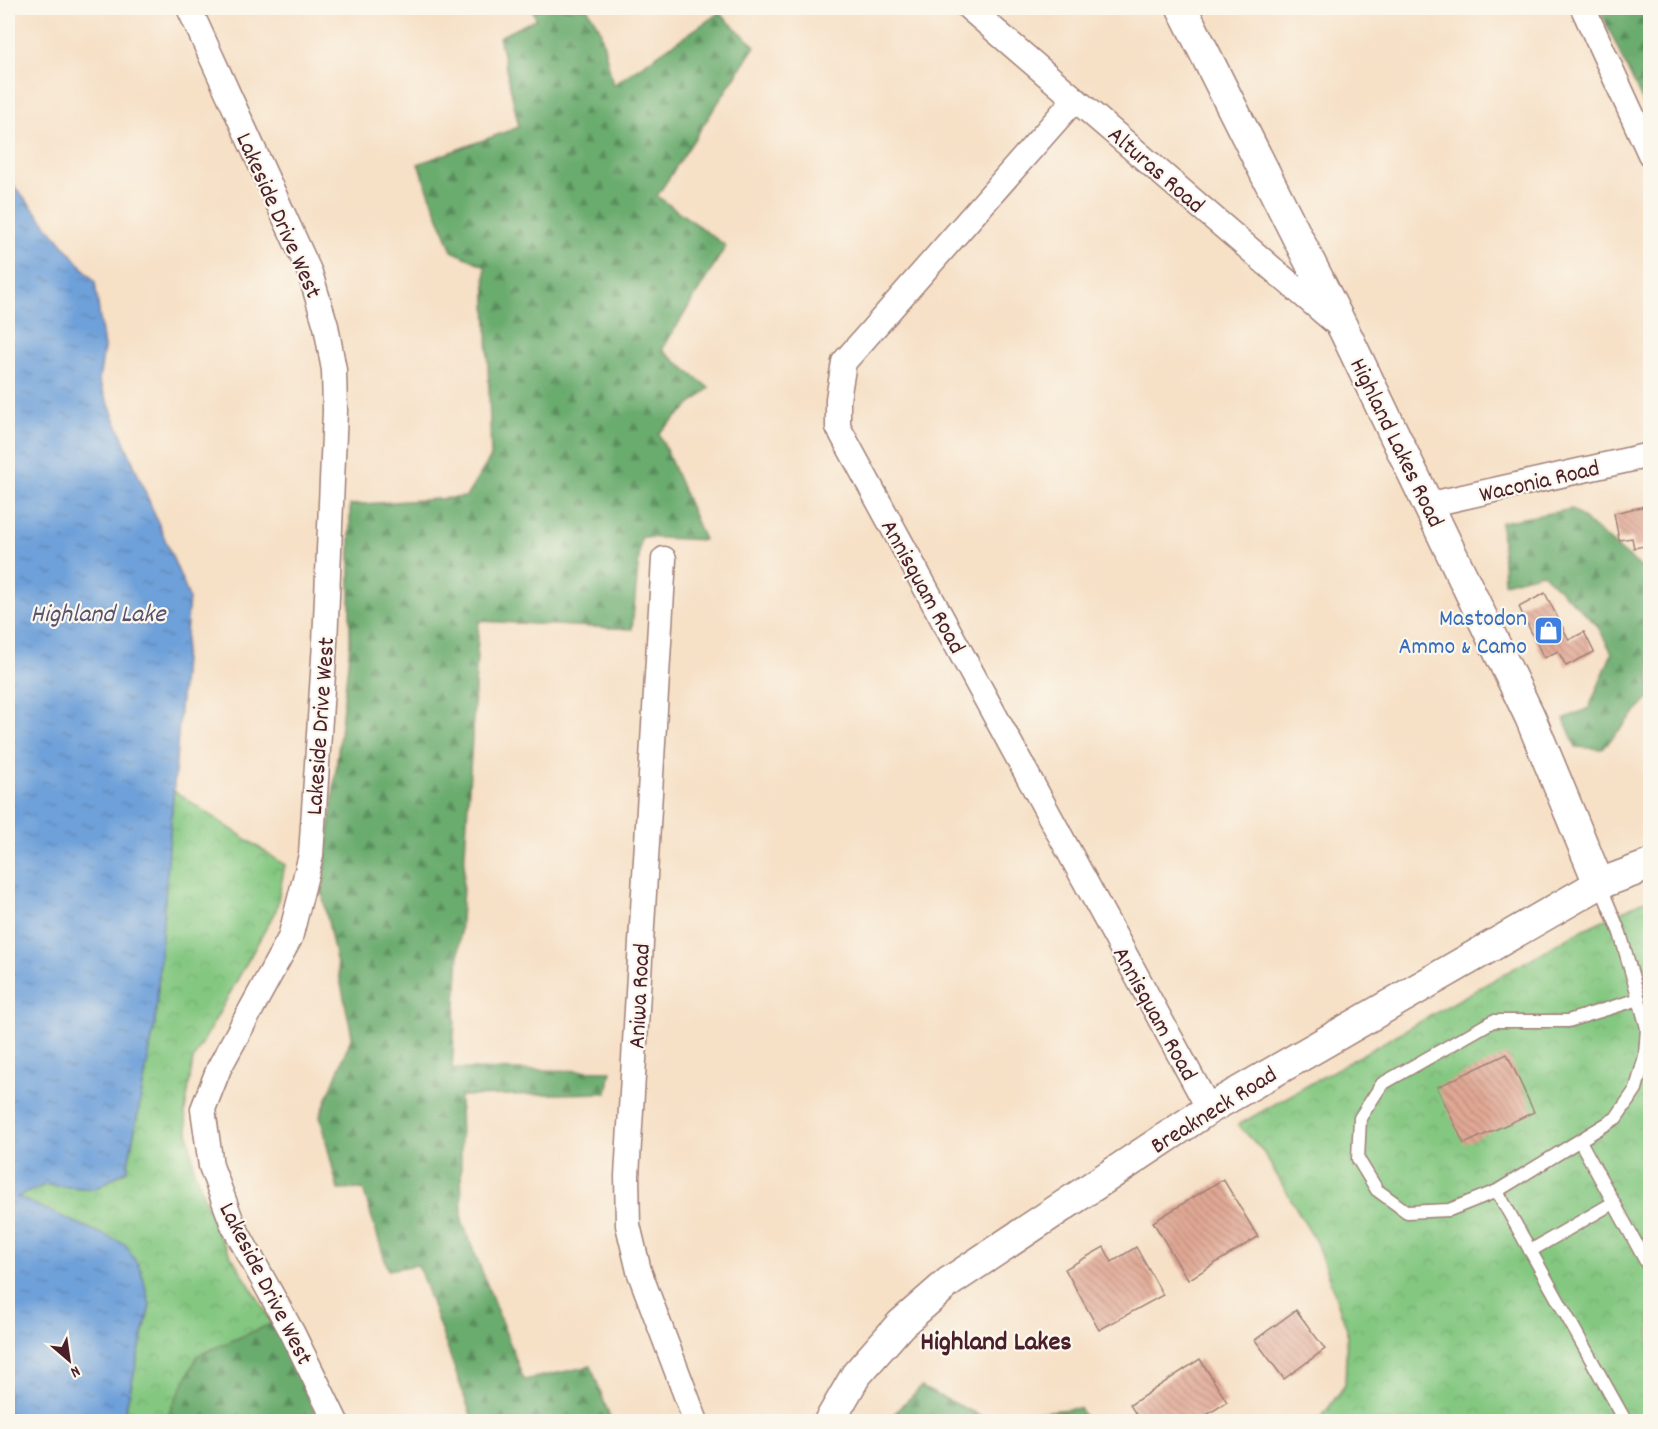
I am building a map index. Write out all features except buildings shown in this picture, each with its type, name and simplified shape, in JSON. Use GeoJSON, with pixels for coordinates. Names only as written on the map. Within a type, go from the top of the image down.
{"type":"FeatureCollection","features":[{"type":"Feature","properties":{"kind":"street","name":"Lakeside Drive West"},"geometry":{"type":"LineString","coordinates":[[189,8],[310,273],[326,326],[334,370],[335,411],[326,631],[311,855],[290,938],[219,1068],[203,1109],[212,1166],[233,1225],[297,1341],[336,1422]]}},
{"type":"Feature","properties":{"kind":"street","name":"Alturas Road"},"geometry":{"type":"LineString","coordinates":[[969,8],[1344,330]]}},
{"type":"Feature","properties":{"kind":"street","name":"Highland Lakes Road"},"geometry":{"type":"LineString","coordinates":[[1182,8],[1344,330],[1530,717],[1599,884]]}},
{"type":"Feature","properties":{"kind":"street"},"geometry":{"type":"LineString","coordinates":[[1583,8],[1650,154]]}},
{"type":"Feature","properties":{"kind":"street","name":"Annisquam Road"},"geometry":{"type":"LineString","coordinates":[[1075,99],[844,362],[838,399],[838,427],[1209,1109]]}},
{"type":"Feature","properties":{"kind":"street","name":"Waconia Road"},"geometry":{"type":"LineString","coordinates":[[1427,505],[1650,455]]}},
{"type":"Feature","properties":{"kind":"street","name":"Aniwa Road"},"geometry":{"type":"LineString","coordinates":[[664,559],[627,1176],[628,1225],[639,1271],[696,1422]]}},
{"type":"Feature","properties":{"kind":"street","name":"Breakneck Road"},"geometry":{"type":"LineString","coordinates":[[829,1422],[856,1375],[901,1324],[949,1282],[1209,1109],[1599,884],[1650,865]]}},
{"type":"Feature","properties":{"kind":"lane"},"geometry":{"type":"LineString","coordinates":[[1599,884],[1620,933],[1639,999],[1647,1028],[1645,1056],[1635,1089],[1616,1118],[1497,1191],[1449,1210],[1407,1212],[1377,1190],[1358,1159],[1360,1118],[1382,1084],[1493,1021],[1568,1021],[1639,999]]}},
{"type":"Feature","properties":{"kind":"lane"},"geometry":{"type":"LineString","coordinates":[[1580,1141],[1650,1269]]}},
{"type":"Feature","properties":{"kind":"lane"},"geometry":{"type":"LineString","coordinates":[[1497,1191],[1626,1422]]}},
{"type":"Feature","properties":{"kind":"lane"},"geometry":{"type":"LineString","coordinates":[[1530,1251],[1613,1203]]}},
{"type":"Feature","properties":{"kind":"green space"},"geometry":{"type":"Polygon","coordinates":[[[532,8],[587,8],[600,29],[613,85],[719,13],[755,46],[657,196],[726,246],[662,350],[709,388],[659,433],[704,540],[641,537],[632,629],[479,621],[452,1069],[611,1071],[607,1093],[460,1096],[462,1220],[524,1380],[591,1366],[610,1418],[602,1421],[473,1421],[418,1265],[388,1270],[363,1189],[338,1190],[320,1116],[352,1036],[322,893],[350,645],[350,505],[466,497],[491,457],[485,266],[452,251],[418,164],[519,127],[499,37],[536,19],[532,8]]]}},
{"type":"Feature","properties":{"kind":"green space"},"geometry":{"type":"Polygon","coordinates":[[[1599,8],[1650,8],[1650,117],[1599,8]]]}},
{"type":"Feature","properties":{"kind":"green space"},"geometry":{"type":"Polygon","coordinates":[[[1572,509],[1642,568],[1650,563],[1650,697],[1602,749],[1576,747],[1564,719],[1589,708],[1612,653],[1597,625],[1542,573],[1504,583],[1501,522],[1572,509]]]}},
{"type":"Feature","properties":{"kind":"green space"},"geometry":{"type":"Polygon","coordinates":[[[173,790],[285,865],[276,910],[193,1060],[185,1112],[194,1170],[218,1235],[273,1323],[198,1355],[169,1412],[168,1421],[123,1421],[150,1305],[16,1197],[45,1185],[95,1189],[127,1170],[155,1023],[173,790]]]}},
{"type":"Feature","properties":{"kind":"green space"},"geometry":{"type":"Polygon","coordinates":[[[1650,898],[1650,1421],[1319,1421],[1345,1385],[1347,1329],[1316,1242],[1262,1150],[1238,1125],[1578,932],[1650,898]]]}},
{"type":"Feature","properties":{"kind":"green space"},"geometry":{"type":"Polygon","coordinates":[[[273,1323],[319,1421],[168,1422],[169,1412],[198,1355],[273,1323]]]}},
{"type":"Feature","properties":{"kind":"green space"},"geometry":{"type":"Polygon","coordinates":[[[921,1387],[985,1418],[1079,1408],[1087,1421],[887,1421],[921,1387]]]}},
{"type":"Feature","properties":{"kind":"water","name":"Highland Lake"},"geometry":{"type":"Polygon","coordinates":[[[8,179],[95,282],[104,348],[99,381],[189,597],[155,1023],[127,1170],[95,1189],[45,1185],[17,1197],[125,1244],[141,1270],[150,1305],[123,1421],[8,1421],[8,179]]]}},
{"type":"Feature","properties":{"kind":"place","name":"Mastodon Ammo & Camo"},"geometry":{"type":"Point","coordinates":[1548,631]}},
{"type":"Feature","properties":{"kind":"district","name":"Highland Lakes"},"geometry":{"type":"Point","coordinates":[996,1340]}}]}
